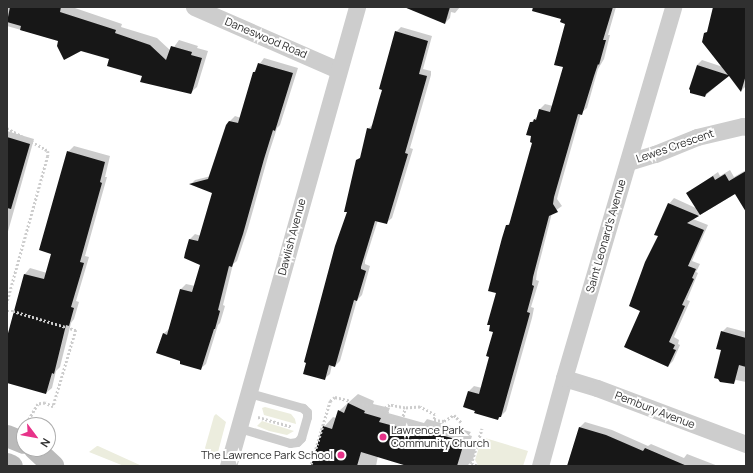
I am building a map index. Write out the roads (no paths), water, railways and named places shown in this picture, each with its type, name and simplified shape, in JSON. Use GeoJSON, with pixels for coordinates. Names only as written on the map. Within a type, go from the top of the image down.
{"type":"FeatureCollection","features":[{"type":"Feature","properties":{"kind":"main road"},"geometry":{"type":"LineString","coordinates":[[44,457],[53,466]]}},
{"type":"Feature","properties":{"kind":"main road"},"geometry":{"type":"LineString","coordinates":[[7,464],[12,466]]}},
{"type":"Feature","properties":{"kind":"street","name":"Daneswood Road"},"geometry":{"type":"LineString","coordinates":[[194,7],[338,70]]}},
{"type":"Feature","properties":{"kind":"street","name":"Dawlish Avenue"},"geometry":{"type":"LineString","coordinates":[[228,466],[338,70],[357,7]]}},
{"type":"Feature","properties":{"kind":"street","name":"Saint Leonard's Avenue"},"geometry":{"type":"LineString","coordinates":[[540,466],[564,378],[673,7]]}},
{"type":"Feature","properties":{"kind":"street","name":"Lewes Crescent"},"geometry":{"type":"LineString","coordinates":[[628,162],[655,154],[697,137],[743,126],[746,127]]}},
{"type":"Feature","properties":{"kind":"street","name":"Pembury Avenue"},"geometry":{"type":"LineString","coordinates":[[564,378],[597,388],[746,444]]}},
{"type":"Feature","properties":{"kind":"lane"},"geometry":{"type":"LineString","coordinates":[[241,421],[290,443],[297,442],[301,438],[304,430],[307,412],[303,408],[249,393]]}},
{"type":"Feature","properties":{"kind":"place","name":"Lawrence Park Community Church"},"geometry":{"type":"Point","coordinates":[383,437]}},
{"type":"Feature","properties":{"kind":"place","name":"The Lawrence Park School"},"geometry":{"type":"Point","coordinates":[341,455]}}]}
